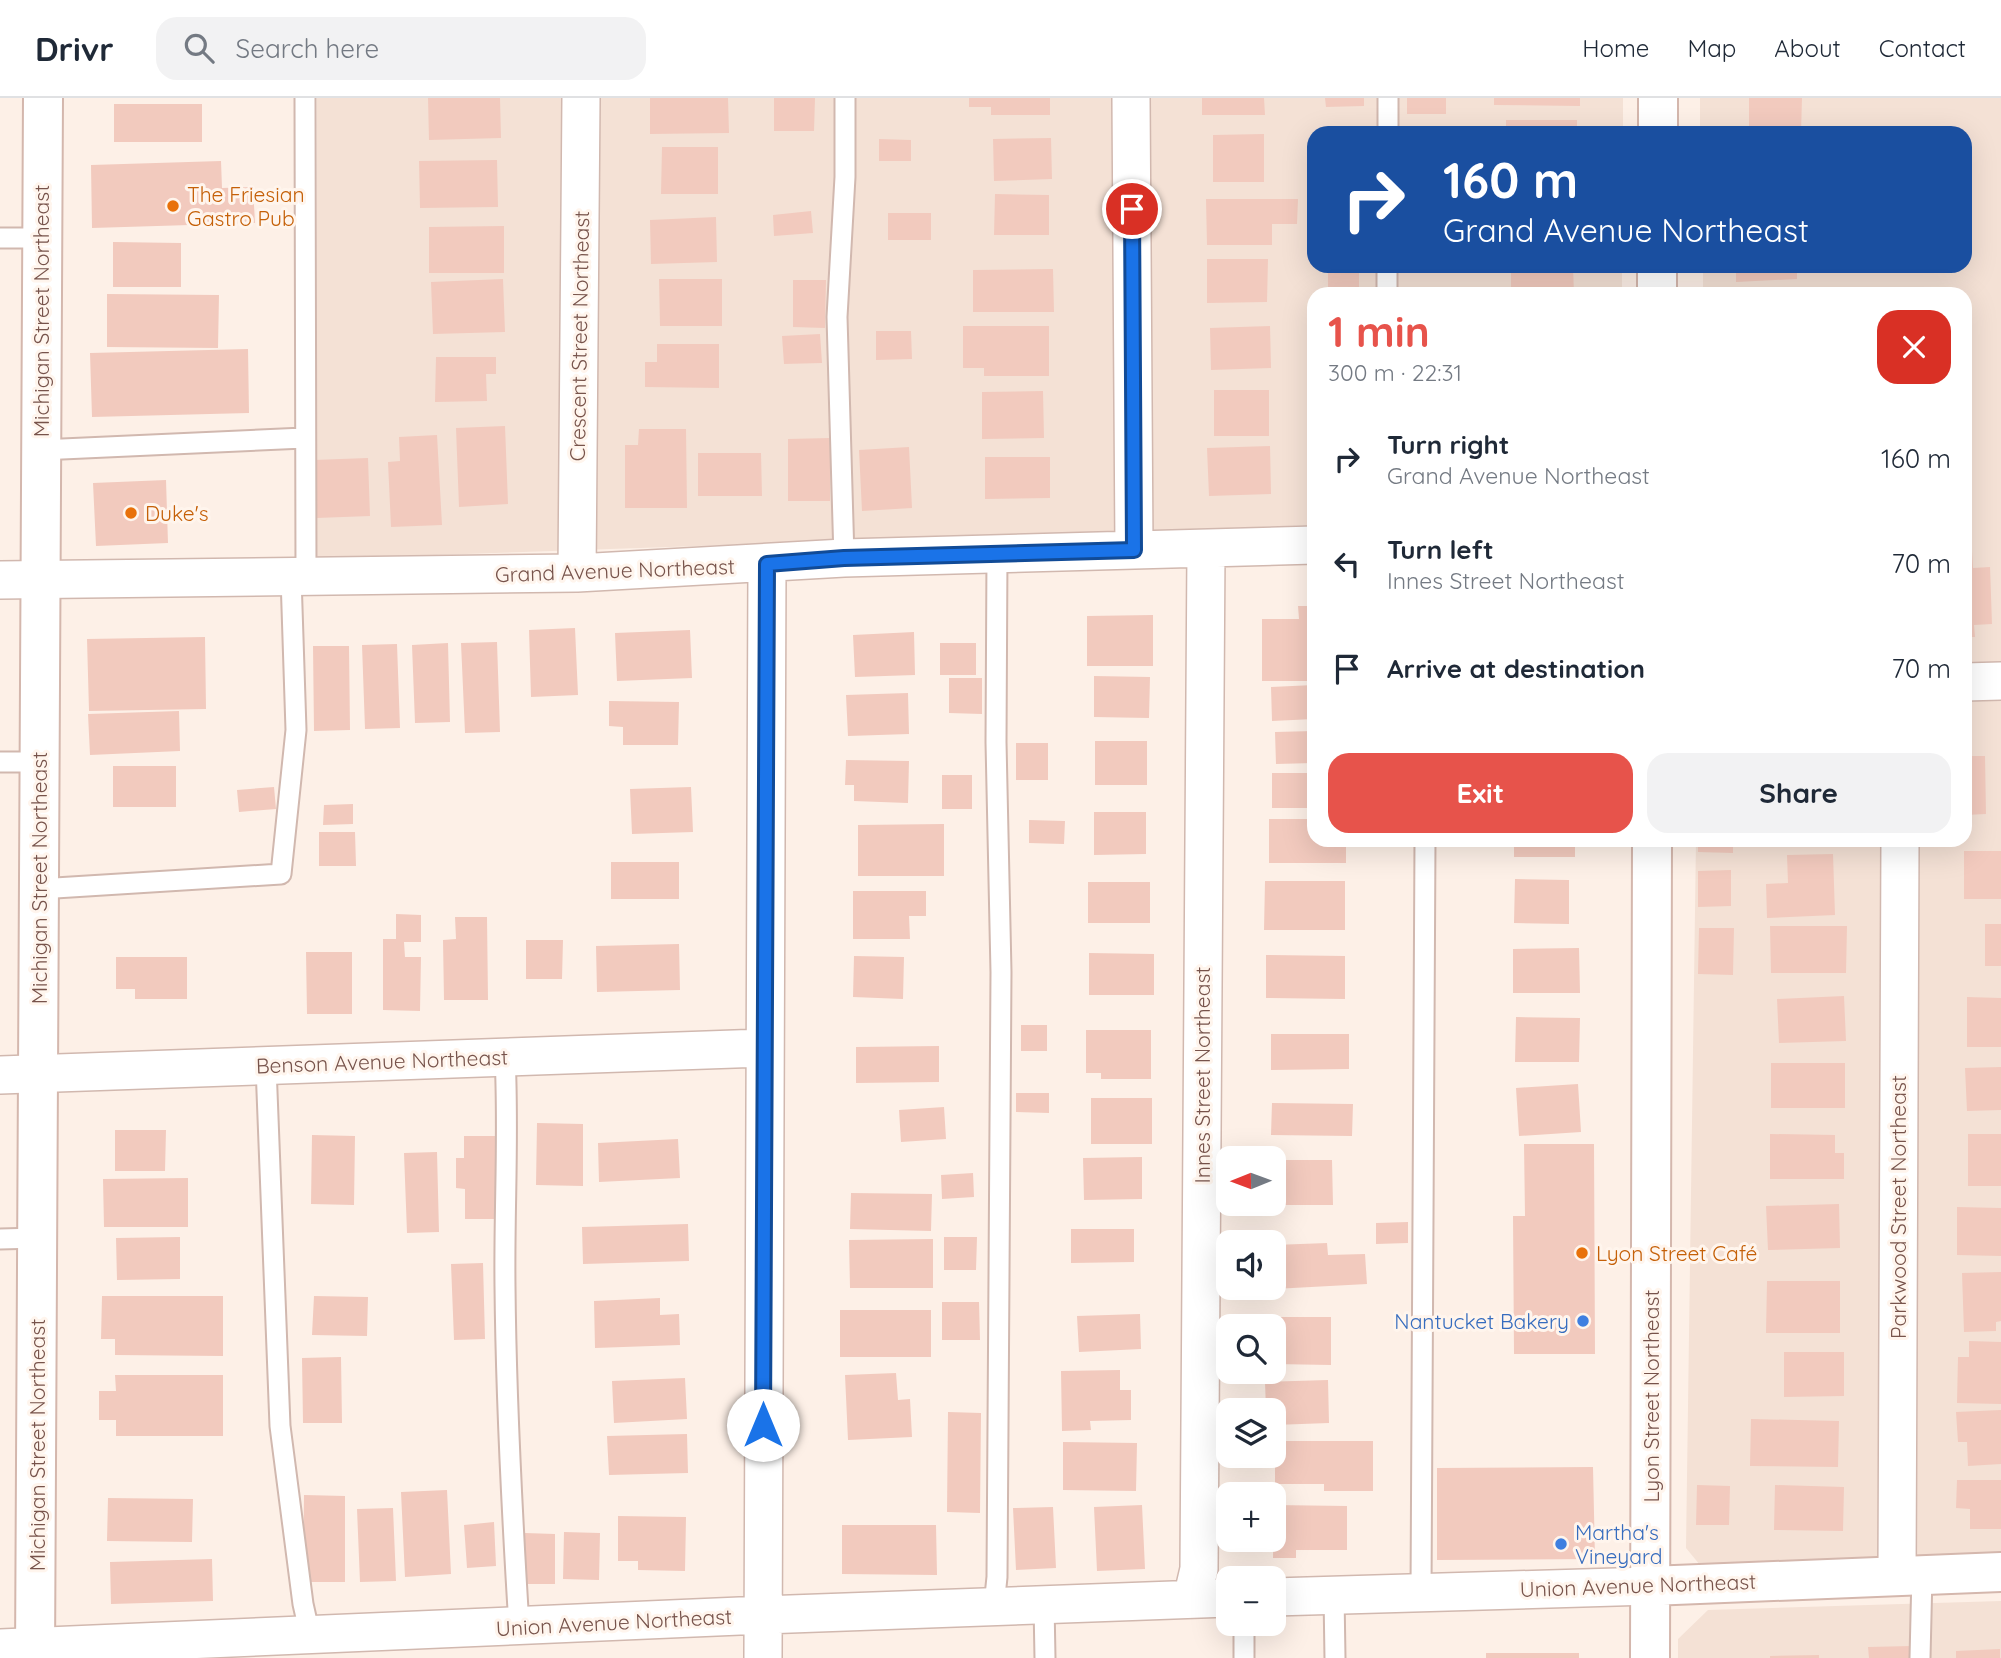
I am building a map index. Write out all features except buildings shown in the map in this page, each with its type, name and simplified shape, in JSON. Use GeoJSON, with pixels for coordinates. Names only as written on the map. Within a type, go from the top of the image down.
{"type":"FeatureCollection","features":[{"type":"Feature","properties":{"kind":"main road","name":"Michigan Street Northeast"},"geometry":{"type":"LineString","coordinates":[[23,1651],[38,1238],[43,98]]}},
{"type":"Feature","properties":{"kind":"main road"},"geometry":{"type":"LineString","coordinates":[[1658,98],[1658,126]]}},
{"type":"Feature","properties":{"kind":"main road","name":"Lyon Street Northeast"},"geometry":{"type":"LineString","coordinates":[[1650,1658],[1653,847]]}},
{"type":"Feature","properties":{"kind":"main road","name":"Union Avenue Northeast"},"geometry":{"type":"LineString","coordinates":[[1650,1586],[2001,1572]]}},
{"type":"Feature","properties":{"kind":"street","name":"Crescent Street Northeast"},"geometry":{"type":"LineString","coordinates":[[577,573],[581,98]]}},
{"type":"Feature","properties":{"kind":"street"},"geometry":{"type":"LineString","coordinates":[[1131,98],[1134,550]]}},
{"type":"Feature","properties":{"kind":"street","name":"Grand Avenue Northeast"},"geometry":{"type":"LineString","coordinates":[[0,580],[577,573],[844,558],[1307,545]]}},
{"type":"Feature","properties":{"kind":"street","name":"Innes Street Northeast"},"geometry":{"type":"LineString","coordinates":[[1192,1599],[1199,1569],[1206,550]]}},
{"type":"Feature","properties":{"kind":"street"},"geometry":{"type":"LineString","coordinates":[[763,1658],[763,1048],[767,564]]}},
{"type":"Feature","properties":{"kind":"street"},"geometry":{"type":"LineString","coordinates":[[1972,682],[2001,681]]}},
{"type":"Feature","properties":{"kind":"street","name":"Parkwood Street Northeast"},"geometry":{"type":"LineString","coordinates":[[1900,847],[1910,1574]]}},
{"type":"Feature","properties":{"kind":"street","name":"Benson Avenue Northeast"},"geometry":{"type":"LineString","coordinates":[[0,1075],[763,1048]]}},
{"type":"Feature","properties":{"kind":"street","name":"Union Avenue Northeast"},"geometry":{"type":"LineString","coordinates":[[1286,1597],[1650,1586]]}},
{"type":"Feature","properties":{"kind":"street","name":"Union Avenue Northeast"},"geometry":{"type":"LineString","coordinates":[[23,1651],[763,1615],[1216,1598]]}},
{"type":"Feature","properties":{"kind":"lane"},"geometry":{"type":"LineString","coordinates":[[40,889],[281,874],[296,730],[298,577],[304,438],[305,98]]}},
{"type":"Feature","properties":{"kind":"lane"},"geometry":{"type":"LineString","coordinates":[[844,558],[837,317],[845,177],[845,98]]}},
{"type":"Feature","properties":{"kind":"lane"},"geometry":{"type":"LineString","coordinates":[[1388,98],[1388,126]]}},
{"type":"Feature","properties":{"kind":"lane"},"geometry":{"type":"LineString","coordinates":[[0,238],[41,237]]}},
{"type":"Feature","properties":{"kind":"lane"},"geometry":{"type":"LineString","coordinates":[[40,450],[304,438]]}},
{"type":"Feature","properties":{"kind":"lane"},"geometry":{"type":"LineString","coordinates":[[994,1606],[997,1577],[1001,972],[996,742],[997,554]]}},
{"type":"Feature","properties":{"kind":"lane"},"geometry":{"type":"LineString","coordinates":[[0,762],[39,762]]}},
{"type":"Feature","properties":{"kind":"lane"},"geometry":{"type":"LineString","coordinates":[[1421,1592],[1425,847]]}},
{"type":"Feature","properties":{"kind":"lane"},"geometry":{"type":"LineString","coordinates":[[505,1057],[506,1368],[519,1626]]}},
{"type":"Feature","properties":{"kind":"lane"},"geometry":{"type":"LineString","coordinates":[[267,1066],[280,1426],[303,1604],[310,1635]]}},
{"type":"Feature","properties":{"kind":"lane"},"geometry":{"type":"LineString","coordinates":[[0,1239],[38,1238]]}},
{"type":"Feature","properties":{"kind":"lane"},"geometry":{"type":"LineString","coordinates":[[1910,1574],[1920,1658]]}},
{"type":"Feature","properties":{"kind":"lane"},"geometry":{"type":"LineString","coordinates":[[1334,1595],[1335,1658]]}},
{"type":"Feature","properties":{"kind":"lane"},"geometry":{"type":"LineString","coordinates":[[1044,1604],[1045,1658]]}},
{"type":"Feature","properties":{"kind":"lane"},"geometry":{"type":"LineString","coordinates":[[1244,1636],[1244,1658]]}},
{"type":"Feature","properties":{"kind":"shaded area"},"geometry":{"type":"Polygon","coordinates":[[[317,98],[1623,98],[1623,126],[1307,126],[1307,273],[1622,273],[1622,287],[1307,287],[1307,525],[317,559],[317,98]]]}},
{"type":"Feature","properties":{"kind":"shaded area"},"geometry":{"type":"Polygon","coordinates":[[[1700,98],[2001,98],[2001,1554],[1700,1565],[1686,1548],[1696,847],[1972,847],[1972,287],[1703,287],[1703,273],[1972,273],[1972,126],[1700,126],[1700,98]]]}},
{"type":"Feature","properties":{"kind":"shaded area"},"geometry":{"type":"Polygon","coordinates":[[[2001,1601],[2001,1658],[1678,1658],[1678,1639],[1708,1610],[2001,1601]]]}},
{"type":"Feature","properties":{"kind":"place","name":"The Friesian Gastro Pub"},"geometry":{"type":"Point","coordinates":[173,206]}},
{"type":"Feature","properties":{"kind":"place","name":"Duke's"},"geometry":{"type":"Point","coordinates":[131,513]}},
{"type":"Feature","properties":{"kind":"place","name":"Lyon Street Café"},"geometry":{"type":"Point","coordinates":[1582,1253]}},
{"type":"Feature","properties":{"kind":"place","name":"Nantucket Bakery"},"geometry":{"type":"Point","coordinates":[1583,1321]}},
{"type":"Feature","properties":{"kind":"place","name":"Martha's Vineyard"},"geometry":{"type":"Point","coordinates":[1561,1544]}},
{"type":"Feature","properties":{"kind":"route"},"geometry":{"type":"LineString","coordinates":[[763,1425],[767,564],[844,558],[1134,550],[1132,209]]}}]}
